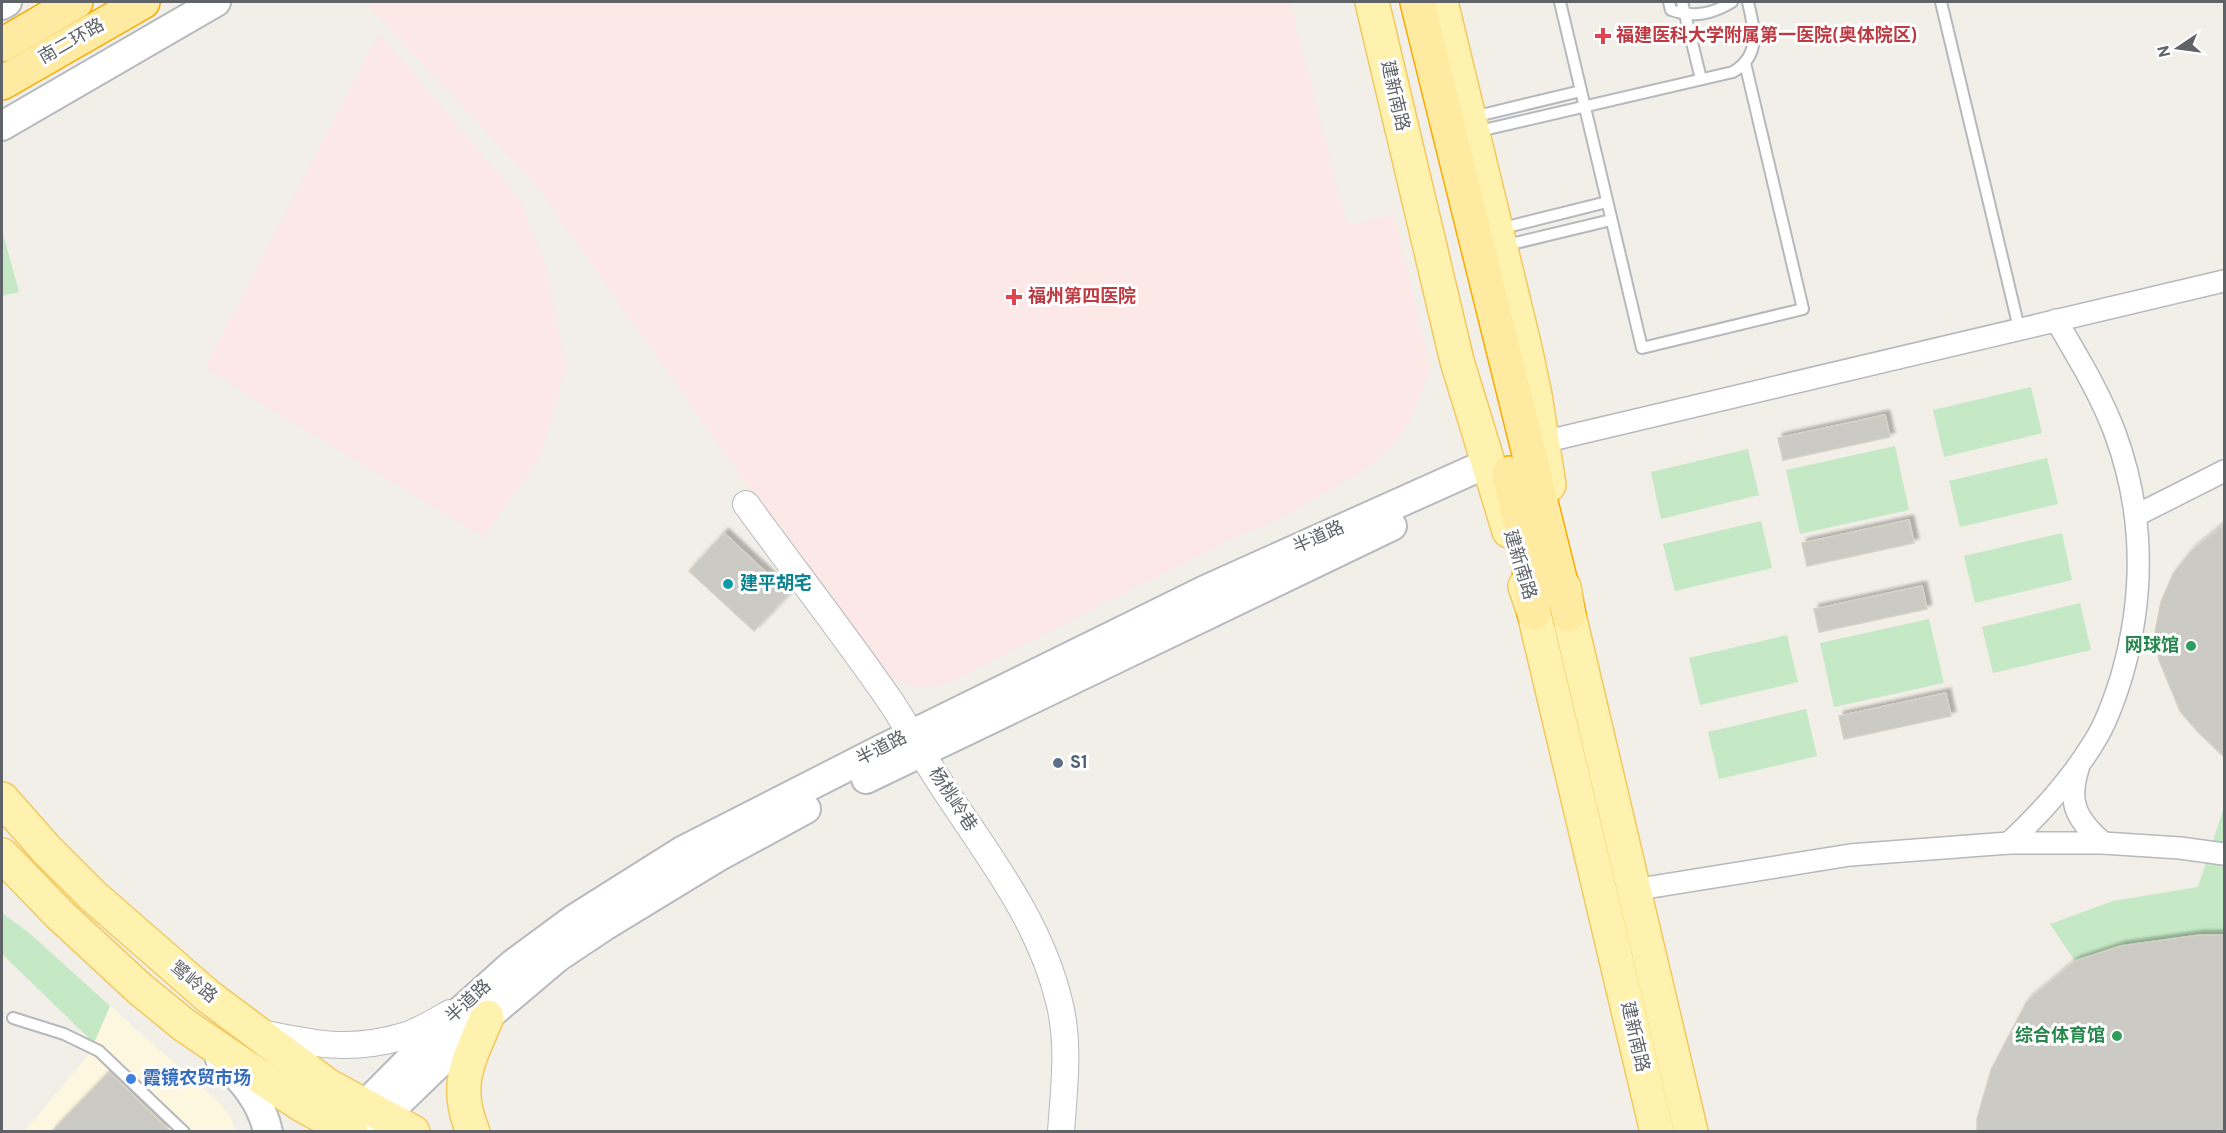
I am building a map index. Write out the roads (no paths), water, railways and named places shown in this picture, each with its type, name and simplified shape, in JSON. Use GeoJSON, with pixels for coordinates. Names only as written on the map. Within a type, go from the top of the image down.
{"type":"FeatureCollection","features":[{"type":"Feature","properties":{"kind":"highway","name":"南二环路"},"geometry":{"type":"LineString","coordinates":[[2,45],[76,2]]}},
{"type":"Feature","properties":{"kind":"highway","name":"南二环路"},"geometry":{"type":"LineString","coordinates":[[2,83],[143,2]]}},
{"type":"Feature","properties":{"kind":"highway"},"geometry":{"type":"LineString","coordinates":[[1395,2],[1525,540],[1534,613]]}},
{"type":"Feature","properties":{"kind":"highway"},"geometry":{"type":"LineString","coordinates":[[1417,2],[1569,615]]}},
{"type":"Feature","properties":{"kind":"main road"},"geometry":{"type":"LineString","coordinates":[[2,5],[7,2]]}},
{"type":"Feature","properties":{"kind":"main road"},"geometry":{"type":"LineString","coordinates":[[2,126],[216,2]]}},
{"type":"Feature","properties":{"kind":"main road","name":"建新南路"},"geometry":{"type":"LineString","coordinates":[[1372,2],[1457,361],[1534,613],[1657,1131]]}},
{"type":"Feature","properties":{"kind":"main road","name":"建新南路"},"geometry":{"type":"LineString","coordinates":[[1441,2],[1530,371],[1569,615],[1691,1131]]}},
{"type":"Feature","properties":{"kind":"main road","name":"半道路"},"geometry":{"type":"LineString","coordinates":[[358,1124],[476,1012],[543,970],[582,940],[673,884],[755,836],[892,765],[916,743],[1224,581],[1490,471]]}},
{"type":"Feature","properties":{"kind":"main road","name":"鹭岭路"},"geometry":{"type":"LineString","coordinates":[[2,799],[47,850],[121,922],[209,997],[327,1085],[358,1124]]}},
{"type":"Feature","properties":{"kind":"main road","name":"鹭岭路"},"geometry":{"type":"LineString","coordinates":[[2,855],[59,914],[140,989],[184,1025],[302,1104],[358,1124],[413,1131]]}},
{"type":"Feature","properties":{"kind":"main road"},"geometry":{"type":"LineString","coordinates":[[473,1131],[465,1112],[463,1086],[474,1050],[476,1012]]}},
{"type":"Feature","properties":{"kind":"main road"},"geometry":{"type":"LineString","coordinates":[[184,1025],[229,1067],[253,1095],[266,1120],[268,1131]]}},
{"type":"Feature","properties":{"kind":"street"},"geometry":{"type":"LineString","coordinates":[[1543,442],[2224,281]]}},
{"type":"Feature","properties":{"kind":"street"},"geometry":{"type":"LineString","coordinates":[[2008,843],[2033,820],[2079,766],[2096,740],[2117,691],[2130,642],[2138,591],[2137,515],[2127,470],[2115,432],[2089,376],[2056,320]]}},
{"type":"Feature","properties":{"kind":"street"},"geometry":{"type":"LineString","coordinates":[[2137,515],[2224,471]]}},
{"type":"Feature","properties":{"kind":"street","name":"杨桃岭巷"},"geometry":{"type":"LineString","coordinates":[[746,504],[891,702],[1023,908],[1044,951],[1065,1029],[1065,1078],[1061,1131]]}},
{"type":"Feature","properties":{"kind":"street"},"geometry":{"type":"LineString","coordinates":[[2079,766],[2073,784],[2076,812],[2103,843]]}},
{"type":"Feature","properties":{"kind":"street"},"geometry":{"type":"LineString","coordinates":[[1634,890],[1850,855],[2008,843],[2103,843],[2180,848],[2224,854]]}},
{"type":"Feature","properties":{"kind":"street"},"geometry":{"type":"LineString","coordinates":[[255,1032],[315,1045],[356,1046],[405,1036],[476,1012]]}},
{"type":"Feature","properties":{"kind":"lane"},"geometry":{"type":"LineString","coordinates":[[1560,2],[1642,348],[1803,309],[1745,63]]}},
{"type":"Feature","properties":{"kind":"lane"},"geometry":{"type":"LineString","coordinates":[[1669,2],[1671,10],[1685,14],[1707,13],[1732,2]]}},
{"type":"Feature","properties":{"kind":"lane"},"geometry":{"type":"LineString","coordinates":[[1682,2],[1701,79]]}},
{"type":"Feature","properties":{"kind":"lane"},"geometry":{"type":"LineString","coordinates":[[1471,125],[1584,106],[1733,72],[1745,63],[1754,43],[1755,33],[1748,2]]}},
{"type":"Feature","properties":{"kind":"lane"},"geometry":{"type":"LineString","coordinates":[[1941,2],[2019,328]]}},
{"type":"Feature","properties":{"kind":"lane"},"geometry":{"type":"LineString","coordinates":[[1471,125],[1581,91]]}},
{"type":"Feature","properties":{"kind":"lane"},"geometry":{"type":"LineString","coordinates":[[1498,238],[1607,202]]}},
{"type":"Feature","properties":{"kind":"lane"},"geometry":{"type":"LineString","coordinates":[[1498,238],[1611,220]]}},
{"type":"Feature","properties":{"kind":"lane"},"geometry":{"type":"LineString","coordinates":[[13,1018],[64,1034],[99,1051],[184,1131]]}},
{"type":"Feature","properties":{"kind":"place","name":"福建医科大学附属第一医院(奥体院区)"},"geometry":{"type":"Point","coordinates":[1603,36]}},
{"type":"Feature","properties":{"kind":"place","name":"福州第四医院"},"geometry":{"type":"Point","coordinates":[1014,297]}},
{"type":"Feature","properties":{"kind":"place","name":"建平胡宅"},"geometry":{"type":"Point","coordinates":[728,584]}},
{"type":"Feature","properties":{"kind":"place","name":"网球馆"},"geometry":{"type":"Point","coordinates":[2191,646]}},
{"type":"Feature","properties":{"kind":"place","name":"S1"},"geometry":{"type":"Point","coordinates":[1058,763]}},
{"type":"Feature","properties":{"kind":"place","name":"综合体育馆"},"geometry":{"type":"Point","coordinates":[2117,1036]}},
{"type":"Feature","properties":{"kind":"place","name":"霞镜农贸市场"},"geometry":{"type":"Point","coordinates":[131,1079]}}]}
